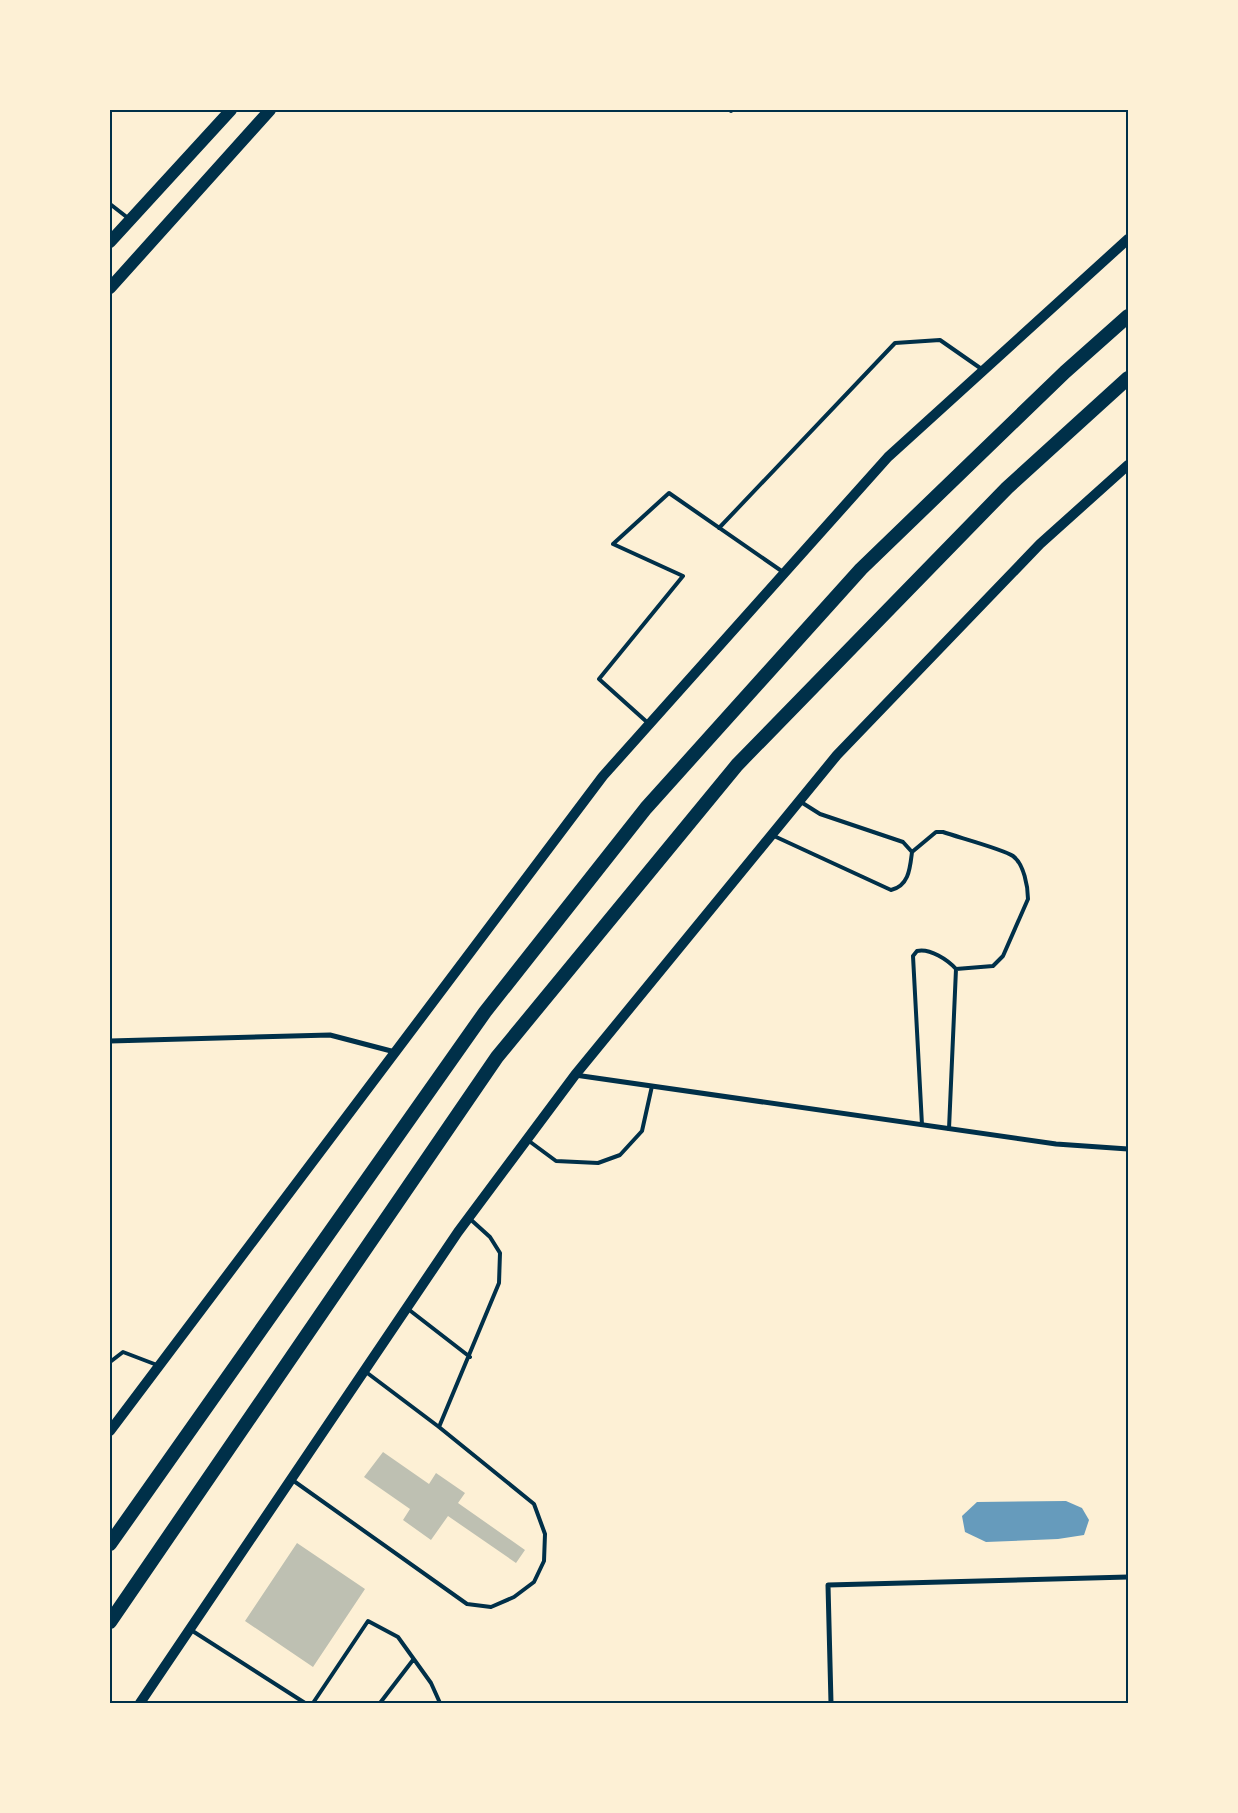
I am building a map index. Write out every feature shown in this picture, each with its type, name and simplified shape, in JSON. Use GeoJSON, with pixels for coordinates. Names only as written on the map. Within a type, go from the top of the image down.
{"type":"FeatureCollection","features":[{"type":"Feature","properties":{"kind":"highway"},"geometry":{"type":"LineString","coordinates":[[110,1544],[485,1012],[646,808],[861,569],[1065,372],[1128,316]]}},
{"type":"Feature","properties":{"kind":"highway"},"geometry":{"type":"LineString","coordinates":[[110,1622],[497,1057],[737,765],[1007,488],[1128,378]]}},
{"type":"Feature","properties":{"kind":"main road"},"geometry":{"type":"LineString","coordinates":[[110,242],[231,110]]}},
{"type":"Feature","properties":{"kind":"main road"},"geometry":{"type":"LineString","coordinates":[[110,288],[270,110]]}},
{"type":"Feature","properties":{"kind":"main road"},"geometry":{"type":"LineString","coordinates":[[110,1432],[604,776],[888,457],[1128,238]]}},
{"type":"Feature","properties":{"kind":"main road"},"geometry":{"type":"LineString","coordinates":[[140,1703],[469,1218],[575,1074],[837,755],[1040,544],[1128,465]]}},
{"type":"Feature","properties":{"kind":"street"},"geometry":{"type":"LineString","coordinates":[[110,1041],[330,1035],[397,1053]]}},
{"type":"Feature","properties":{"kind":"street"},"geometry":{"type":"LineString","coordinates":[[575,1074],[1056,1144],[1128,1150]]}},
{"type":"Feature","properties":{"kind":"street"},"geometry":{"type":"LineString","coordinates":[[831,1703],[828,1585],[1128,1577]]}},
{"type":"Feature","properties":{"kind":"lane"},"geometry":{"type":"LineString","coordinates":[[110,204],[130,220]]}},
{"type":"Feature","properties":{"kind":"lane"},"geometry":{"type":"LineString","coordinates":[[719,528],[895,343],[940,340],[983,370]]}},
{"type":"Feature","properties":{"kind":"lane"},"geometry":{"type":"LineString","coordinates":[[649,724],[599,679],[683,576],[613,544],[669,493],[784,573]]}},
{"type":"Feature","properties":{"kind":"lane"},"geometry":{"type":"LineString","coordinates":[[800,801],[820,814],[903,842],[912,852]]}},
{"type":"Feature","properties":{"kind":"lane"},"geometry":{"type":"LineString","coordinates":[[772,834],[891,890],[898,888],[905,881],[910,871],[912,852],[936,832],[943,832],[1013,857],[1021,869],[1028,890],[1028,899],[1003,956],[993,966],[956,969]]}},
{"type":"Feature","properties":{"kind":"lane"},"geometry":{"type":"LineString","coordinates":[[922,1125],[913,956],[917,951],[922,950],[949,960],[956,969],[949,1128]]}},
{"type":"Feature","properties":{"kind":"lane"},"geometry":{"type":"LineString","coordinates":[[527,1140],[556,1161],[598,1163],[620,1155],[642,1131],[652,1086]]}},
{"type":"Feature","properties":{"kind":"lane"},"geometry":{"type":"LineString","coordinates":[[439,1426],[470,1357],[499,1283],[500,1253],[490,1236],[469,1218]]}},
{"type":"Feature","properties":{"kind":"lane"},"geometry":{"type":"LineString","coordinates":[[407,1308],[470,1357]]}},
{"type":"Feature","properties":{"kind":"lane"},"geometry":{"type":"LineString","coordinates":[[110,1362],[123,1352],[159,1366]]}},
{"type":"Feature","properties":{"kind":"lane"},"geometry":{"type":"LineString","coordinates":[[291,1479],[467,1604],[491,1606],[514,1597],[534,1582],[544,1561],[545,1534],[534,1504],[439,1426],[364,1371]]}},
{"type":"Feature","properties":{"kind":"lane"},"geometry":{"type":"LineString","coordinates":[[313,1703],[368,1621],[398,1637],[431,1683],[440,1703]]}},
{"type":"Feature","properties":{"kind":"lane"},"geometry":{"type":"LineString","coordinates":[[190,1629],[305,1703]]}},
{"type":"Feature","properties":{"kind":"lane"},"geometry":{"type":"LineString","coordinates":[[380,1703],[413,1660]]}},
{"type":"Feature","properties":{"kind":"water"},"geometry":{"type":"Polygon","coordinates":[[[1066,1501],[1082,1508],[1089,1520],[1084,1535],[1058,1539],[986,1542],[965,1532],[962,1516],[977,1502],[1066,1501]]]}},
{"type":"Feature","properties":{"kind":"building"},"geometry":{"type":"Polygon","coordinates":[[[383,1452],[429,1484],[436,1473],[465,1493],[458,1503],[525,1550],[516,1563],[448,1516],[431,1540],[403,1520],[410,1509],[364,1477],[383,1452]]]}},
{"type":"Feature","properties":{"kind":"building"},"geometry":{"type":"Polygon","coordinates":[[[297,1543],[365,1589],[313,1667],[245,1621],[297,1543]]]}}]}
